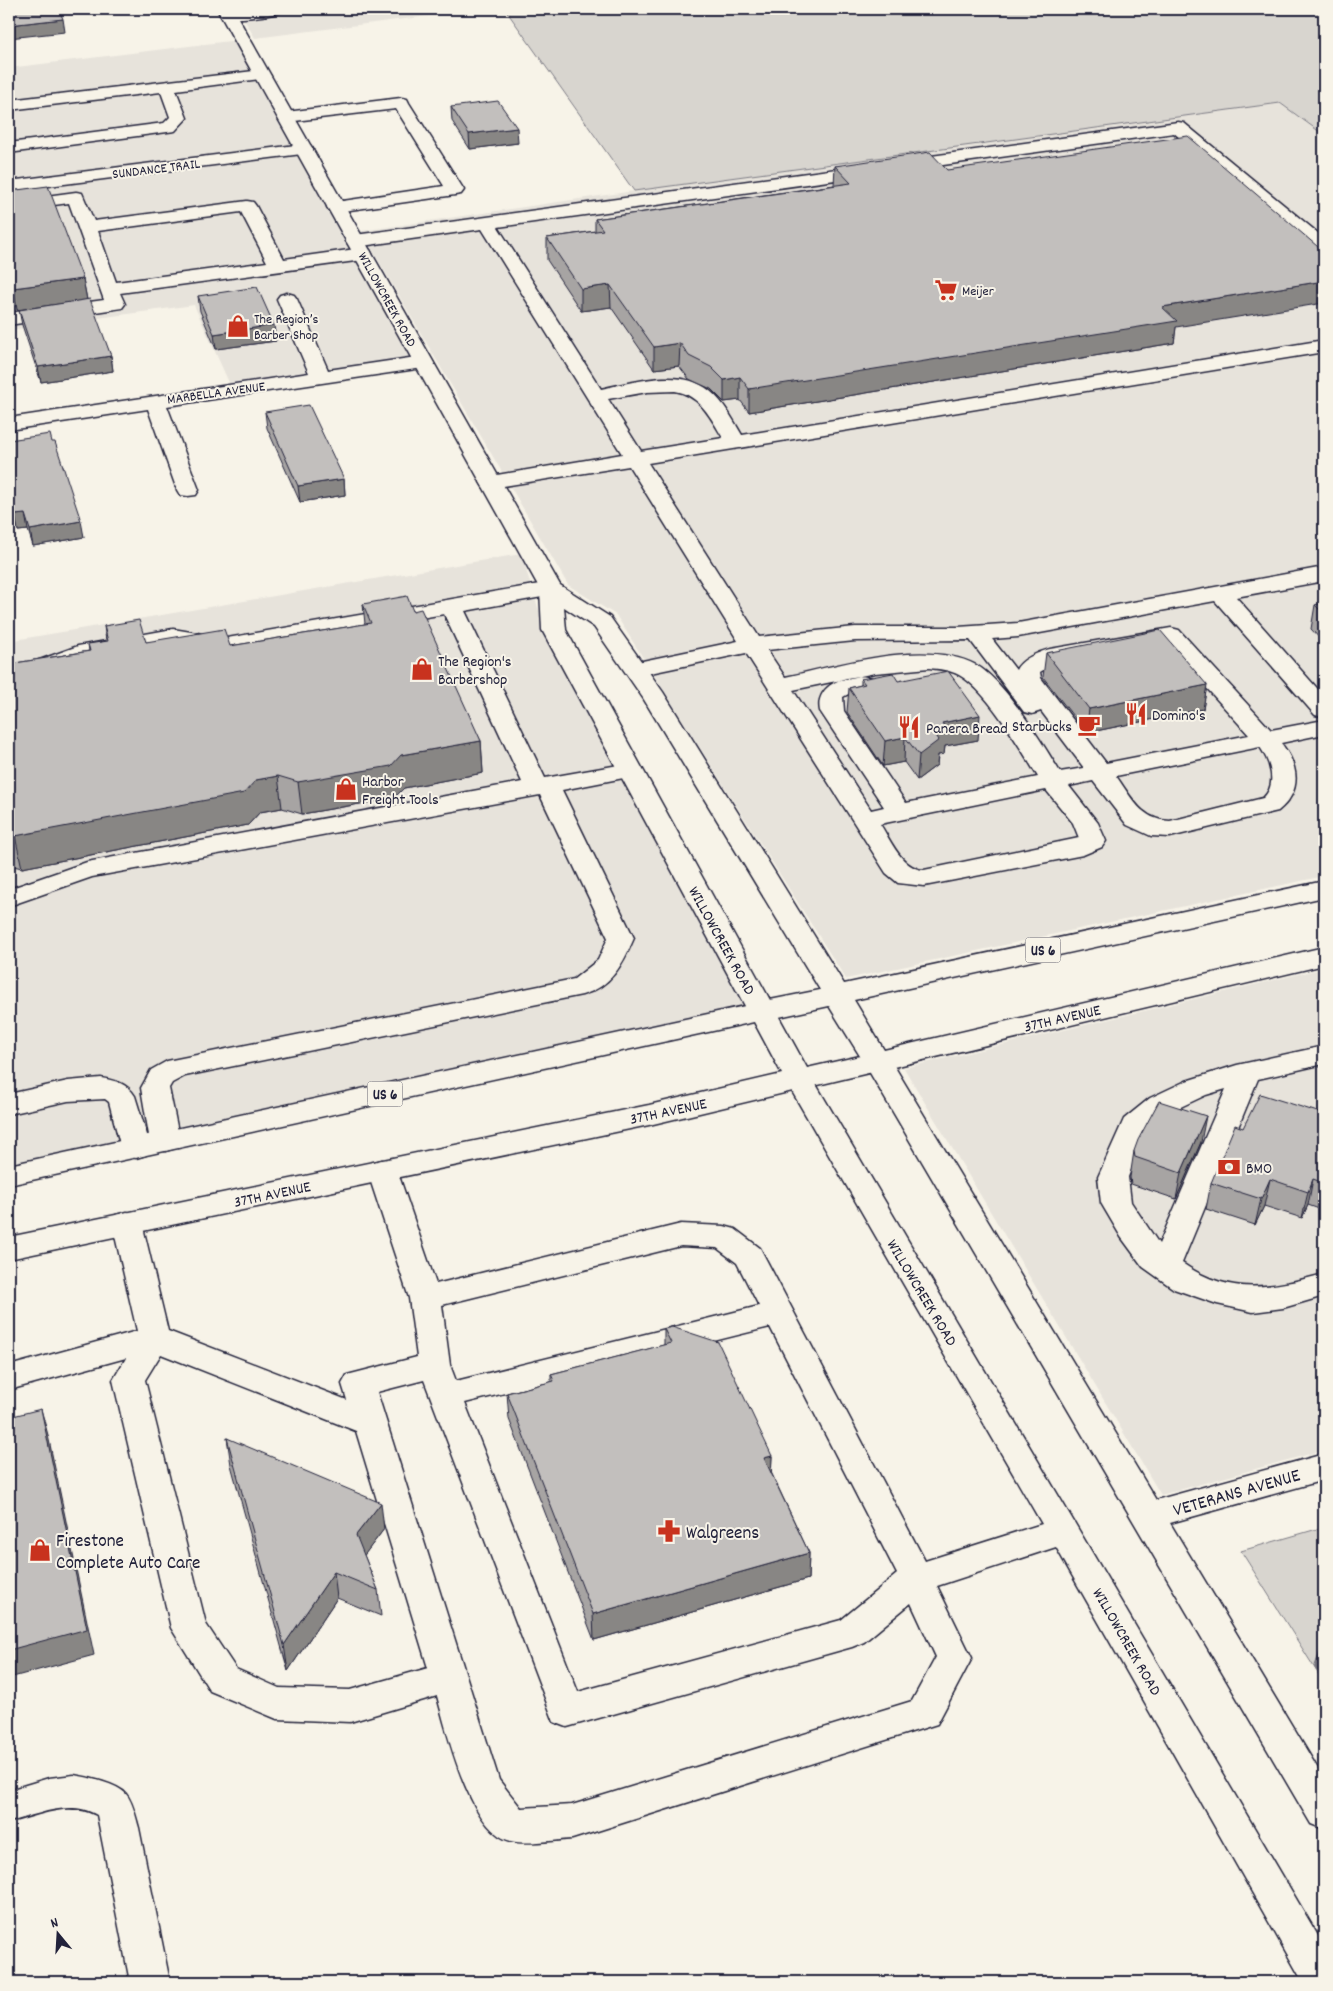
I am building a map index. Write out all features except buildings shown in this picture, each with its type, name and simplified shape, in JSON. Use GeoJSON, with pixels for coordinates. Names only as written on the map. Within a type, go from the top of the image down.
{"type":"FeatureCollection","features":[{"type":"Feature","properties":{"kind":"main road"},"geometry":{"type":"LineString","coordinates":[[226,12],[278,9]]}},
{"type":"Feature","properties":{"kind":"main road","name":"WILLOWCREEK ROAD"},"geometry":{"type":"LineString","coordinates":[[226,12],[551,589],[554,630],[800,1081],[1064,1531],[1324,1982]]}},
{"type":"Feature","properties":{"kind":"main road"},"geometry":{"type":"LineString","coordinates":[[9,105],[262,75]]}},
{"type":"Feature","properties":{"kind":"main road"},"geometry":{"type":"LineString","coordinates":[[9,148],[169,127],[179,118],[167,86]]}},
{"type":"Feature","properties":{"kind":"main road"},"geometry":{"type":"LineString","coordinates":[[286,118],[401,103],[456,190],[336,207]]}},
{"type":"Feature","properties":{"kind":"main road"},"geometry":{"type":"LineString","coordinates":[[109,289],[278,265],[359,247],[487,223],[1178,127],[1324,247]]}},
{"type":"Feature","properties":{"kind":"main road","name":"SUNDANCE TRAIL"},"geometry":{"type":"LineString","coordinates":[[9,170],[300,142]]}},
{"type":"Feature","properties":{"kind":"main road","name":"SUNDANCE TRAIL"},"geometry":{"type":"LineString","coordinates":[[9,186],[300,142]]}},
{"type":"Feature","properties":{"kind":"main road"},"geometry":{"type":"LineString","coordinates":[[9,206],[76,197],[115,304],[9,319]]}},
{"type":"Feature","properties":{"kind":"main road"},"geometry":{"type":"LineString","coordinates":[[87,227],[247,206],[278,265]]}},
{"type":"Feature","properties":{"kind":"main road"},"geometry":{"type":"LineString","coordinates":[[487,223],[752,645],[778,686],[895,867],[908,877],[924,878],[1083,847],[1093,841],[1090,830],[1053,782],[1037,753],[981,681],[967,669],[947,663],[922,661],[778,686]]}},
{"type":"Feature","properties":{"kind":"main road"},"geometry":{"type":"LineString","coordinates":[[286,299],[321,377]]}},
{"type":"Feature","properties":{"kind":"main road"},"geometry":{"type":"LineString","coordinates":[[491,482],[1324,346]]}},
{"type":"Feature","properties":{"kind":"main road","name":"MARBELLA AVENUE"},"geometry":{"type":"LineString","coordinates":[[9,424],[423,362]]}},
{"type":"Feature","properties":{"kind":"main road"},"geometry":{"type":"LineString","coordinates":[[595,396],[657,386],[686,387],[697,391],[706,399],[736,442]]}},
{"type":"Feature","properties":{"kind":"main road"},"geometry":{"type":"LineString","coordinates":[[155,401],[188,490]]}},
{"type":"Feature","properties":{"kind":"main road"},"geometry":{"type":"LineString","coordinates":[[636,669],[752,645],[855,634],[936,634],[1018,630],[1324,574]]}},
{"type":"Feature","properties":{"kind":"main road"},"geometry":{"type":"LineString","coordinates":[[9,679],[86,651],[173,636],[227,645],[551,589]]}},
{"type":"Feature","properties":{"kind":"main road","name":"WILLOWCREEK ROAD"},"geometry":{"type":"LineString","coordinates":[[551,589],[602,622],[655,696],[837,994],[1324,1812]]}},
{"type":"Feature","properties":{"kind":"main road"},"geometry":{"type":"LineString","coordinates":[[1221,594],[1324,710]]}},
{"type":"Feature","properties":{"kind":"main road"},"geometry":{"type":"LineString","coordinates":[[165,1142],[155,1088],[162,1077],[177,1068],[582,986],[609,965],[621,938],[542,787],[452,607]]}},
{"type":"Feature","properties":{"kind":"main road"},"geometry":{"type":"LineString","coordinates":[[976,633],[1092,774],[1136,820],[1151,828],[1170,829],[1269,806],[1278,800],[1285,770],[1266,739],[1171,635],[1050,656],[1028,669],[1029,679],[1092,774]]}},
{"type":"Feature","properties":{"kind":"main road"},"geometry":{"type":"LineString","coordinates":[[922,661],[936,634]]}},
{"type":"Feature","properties":{"kind":"main road"},"geometry":{"type":"LineString","coordinates":[[900,812],[832,711],[829,701],[831,694],[841,688],[918,673],[937,672],[954,676],[965,682],[1021,757],[1053,782]]}},
{"type":"Feature","properties":{"kind":"main road"},"geometry":{"type":"LineString","coordinates":[[864,819],[1324,727]]}},
{"type":"Feature","properties":{"kind":"main road"},"geometry":{"type":"LineString","coordinates":[[9,898],[87,870],[630,770]]}},
{"type":"Feature","properties":{"kind":"main road","name":"US 6"},"geometry":{"type":"LineString","coordinates":[[9,1175],[1324,889]]}},
{"type":"Feature","properties":{"kind":"main road","name":"37TH AVENUE"},"geometry":{"type":"LineString","coordinates":[[9,1248],[800,1081],[877,1061],[1324,956]]}},
{"type":"Feature","properties":{"kind":"main road"},"geometry":{"type":"LineString","coordinates":[[1324,1055],[1247,1072],[1196,1088],[1160,1105],[1134,1126],[1113,1177],[1116,1203],[1154,1259],[1185,1281],[1217,1292],[1254,1300],[1284,1296],[1324,1285]]}},
{"type":"Feature","properties":{"kind":"main road"},"geometry":{"type":"LineString","coordinates":[[1165,1267],[1247,1072]]}},
{"type":"Feature","properties":{"kind":"main road"},"geometry":{"type":"LineString","coordinates":[[9,1104],[96,1086],[112,1088],[121,1096],[136,1148]]}},
{"type":"Feature","properties":{"kind":"main road"},"geometry":{"type":"LineString","coordinates":[[382,1170],[425,1298],[440,1380],[567,1711],[852,1632],[916,1578],[1064,1531]]}},
{"type":"Feature","properties":{"kind":"main road"},"geometry":{"type":"LineString","coordinates":[[127,1223],[154,1338],[128,1380],[188,1628],[223,1680],[277,1703],[350,1706],[449,1677]]}},
{"type":"Feature","properties":{"kind":"main road"},"geometry":{"type":"LineString","coordinates":[[425,1298],[681,1236],[724,1236],[749,1256],[916,1578],[954,1658],[924,1713],[572,1822],[512,1825],[484,1788],[358,1384],[440,1380],[778,1314]]}},
{"type":"Feature","properties":{"kind":"main road"},"geometry":{"type":"LineString","coordinates":[[9,1378],[154,1338],[370,1423]]}},
{"type":"Feature","properties":{"kind":"main road","name":"VETERANS AVENUE"},"geometry":{"type":"LineString","coordinates":[[1149,1516],[1324,1466]]}},
{"type":"Feature","properties":{"kind":"main road"},"geometry":{"type":"LineString","coordinates":[[9,1806],[60,1792],[86,1791],[113,1805],[120,1828],[150,1982]]}},
{"type":"Feature","properties":{"kind":"shaded area"},"geometry":{"type":"Polygon","coordinates":[[[238,9],[484,9],[255,38],[238,9]]]}},
{"type":"Feature","properties":{"kind":"shaded area"},"geometry":{"type":"Polygon","coordinates":[[[505,9],[1324,9],[1324,135],[1280,103],[634,191],[505,9]]]}},
{"type":"Feature","properties":{"kind":"shaded area"},"geometry":{"type":"Polygon","coordinates":[[[238,40],[414,359],[231,387],[194,305],[9,330],[9,68],[238,40]]]}},
{"type":"Feature","properties":{"kind":"shaded area"},"geometry":{"type":"Polygon","coordinates":[[[1280,103],[1324,135],[1324,876],[846,979],[616,615],[568,585],[361,231],[634,191],[1280,103]]]}},
{"type":"Feature","properties":{"kind":"shaded area"},"geometry":{"type":"Polygon","coordinates":[[[521,554],[545,630],[746,1006],[9,1164],[9,641],[521,554]]]}},
{"type":"Feature","properties":{"kind":"shaded area"},"geometry":{"type":"Polygon","coordinates":[[[1324,968],[1324,1450],[1161,1495],[904,1068],[1324,968]]]}},
{"type":"Feature","properties":{"kind":"shaded area"},"geometry":{"type":"Polygon","coordinates":[[[1324,1527],[1324,1683],[1241,1551],[1324,1527]]]}},
{"type":"Feature","properties":{"kind":"waterway"},"geometry":{"type":"LineString","coordinates":[[1321,1667],[1324,1657]]}},
{"type":"Feature","properties":{"kind":"place","name":"Meijer"},"geometry":{"type":"Point","coordinates":[946,290]}},
{"type":"Feature","properties":{"kind":"place","name":"The Region’s Barber Shop"},"geometry":{"type":"Point","coordinates":[238,326]}},
{"type":"Feature","properties":{"kind":"place","name":"The Region's Barbershop"},"geometry":{"type":"Point","coordinates":[422,669]}},
{"type":"Feature","properties":{"kind":"place","name":"Domino's"},"geometry":{"type":"Point","coordinates":[1136,714]}},
{"type":"Feature","properties":{"kind":"place","name":"Starbucks"},"geometry":{"type":"Point","coordinates":[1089,725]}},
{"type":"Feature","properties":{"kind":"place","name":"Panera Bread"},"geometry":{"type":"Point","coordinates":[909,727]}},
{"type":"Feature","properties":{"kind":"place","name":"Harbor Freight Tools"},"geometry":{"type":"Point","coordinates":[346,789]}},
{"type":"Feature","properties":{"kind":"place","name":"BMO"},"geometry":{"type":"Point","coordinates":[1229,1167]}},
{"type":"Feature","properties":{"kind":"place","name":"Walgreens"},"geometry":{"type":"Point","coordinates":[669,1531]}},
{"type":"Feature","properties":{"kind":"place","name":"Firestone Complete Auto Care"},"geometry":{"type":"Point","coordinates":[40,1550]}}]}
